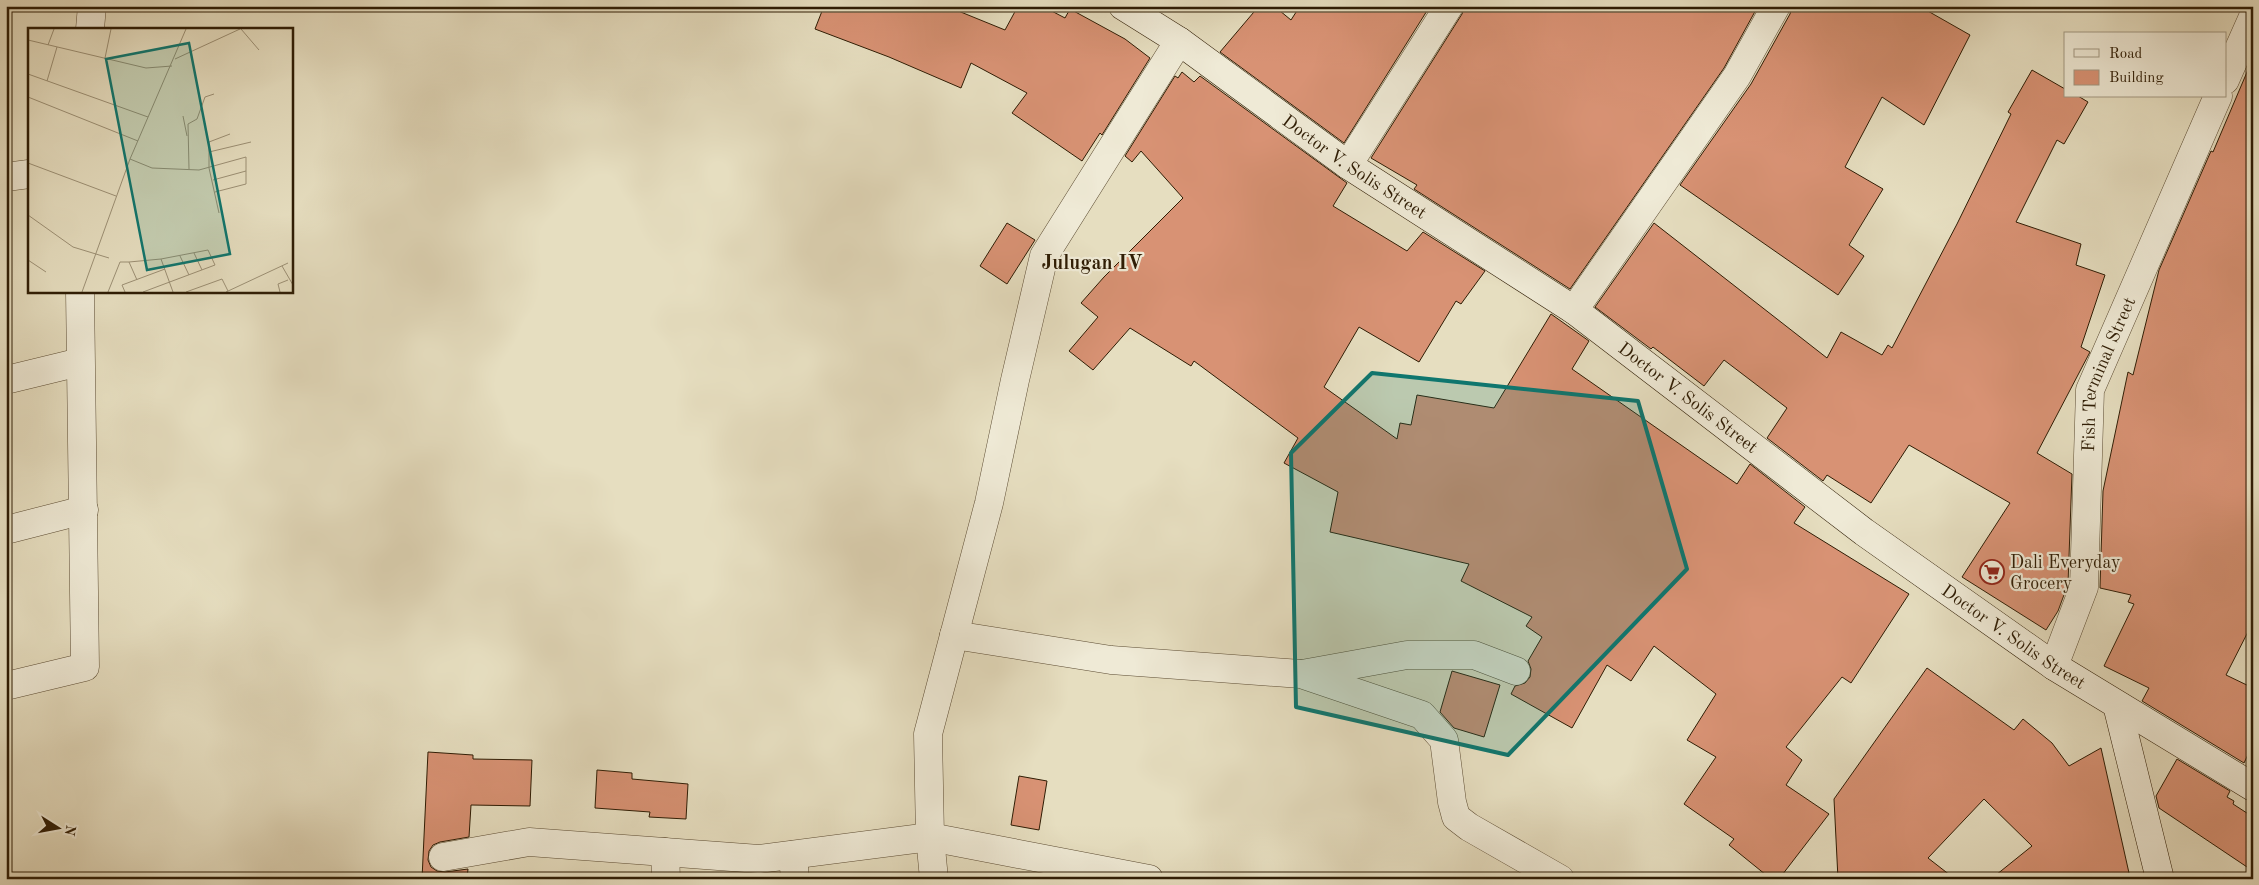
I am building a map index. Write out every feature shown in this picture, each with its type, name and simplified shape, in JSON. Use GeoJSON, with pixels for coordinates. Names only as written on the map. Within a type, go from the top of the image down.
{"type":"FeatureCollection","features":[{"type":"Feature","properties":{"kind":"street"},"geometry":{"type":"LineString","coordinates":[[90,28],[92,6]]}},
{"type":"Feature","properties":{"kind":"street","name":"Doctor V. Solis Street"},"geometry":{"type":"LineString","coordinates":[[1123,6],[1179,40],[1348,165],[1574,310],[1864,532],[2054,666],[2253,787]]}},
{"type":"Feature","properties":{"kind":"street"},"geometry":{"type":"LineString","coordinates":[[1348,165],[1449,6]]}},
{"type":"Feature","properties":{"kind":"street"},"geometry":{"type":"LineString","coordinates":[[1574,310],[1737,76],[1776,6]]}},
{"type":"Feature","properties":{"kind":"street"},"geometry":{"type":"LineString","coordinates":[[2226,78],[2253,17]]}},
{"type":"Feature","properties":{"kind":"street"},"geometry":{"type":"LineString","coordinates":[[934,879],[930,837],[928,734],[989,503],[1014,380],[1044,256],[1179,40]]}},
{"type":"Feature","properties":{"kind":"street","name":"Fish Terminal Street"},"geometry":{"type":"LineString","coordinates":[[2054,666],[2084,586],[2090,390],[2217,98]]}},
{"type":"Feature","properties":{"kind":"street"},"geometry":{"type":"LineString","coordinates":[[6,177],[28,174]]}},
{"type":"Feature","properties":{"kind":"street"},"geometry":{"type":"LineString","coordinates":[[6,686],[85,667],[80,292]]}},
{"type":"Feature","properties":{"kind":"street"},"geometry":{"type":"LineString","coordinates":[[6,380],[80,362]]}},
{"type":"Feature","properties":{"kind":"street"},"geometry":{"type":"LineString","coordinates":[[6,530],[84,510]]}},
{"type":"Feature","properties":{"kind":"street"},"geometry":{"type":"LineString","coordinates":[[954,635],[1111,660],[1301,674],[1407,655],[1474,655],[1516,671]]}},
{"type":"Feature","properties":{"kind":"street"},"geometry":{"type":"LineString","coordinates":[[1301,674],[1422,715],[1444,740],[1452,802],[1456,817],[1560,879]]}},
{"type":"Feature","properties":{"kind":"street"},"geometry":{"type":"LineString","coordinates":[[2117,705],[2160,879]]}},
{"type":"Feature","properties":{"kind":"street"},"geometry":{"type":"LineString","coordinates":[[443,857],[529,842],[759,860],[794,867],[930,837],[1090,873],[1148,879]]}},
{"type":"Feature","properties":{"kind":"street"},"geometry":{"type":"LineString","coordinates":[[664,852],[666,879]]}},
{"type":"Feature","properties":{"kind":"highlighted area"},"geometry":{"type":"Polygon","coordinates":[[[1372,373],[1638,401],[1687,569],[1508,755],[1296,707],[1291,453],[1372,373]]]}},
{"type":"Feature","properties":{"kind":"building"},"geometry":{"type":"Polygon","coordinates":[[[824,6],[946,6],[1005,30],[1018,6],[1042,6],[1065,18],[1070,9],[1125,39],[1150,58],[1102,135],[1100,133],[1082,161],[1012,113],[1027,93],[971,63],[961,88],[889,57],[815,29],[824,6]]]}},
{"type":"Feature","properties":{"kind":"building"},"geometry":{"type":"Polygon","coordinates":[[[1259,6],[1274,6],[1291,20],[1300,6],[1430,6],[1344,143],[1220,52],[1259,6]]]}},
{"type":"Feature","properties":{"kind":"building"},"geometry":{"type":"Polygon","coordinates":[[[1465,6],[1758,6],[1724,68],[1570,289],[1414,189],[1417,185],[1371,158],[1462,14],[1465,6]]]}},
{"type":"Feature","properties":{"kind":"building"},"geometry":{"type":"Polygon","coordinates":[[[1792,6],[1919,6],[1970,35],[1924,125],[1882,97],[1845,167],[1883,189],[1849,245],[1864,256],[1838,295],[1680,185],[1751,84],[1790,14],[1792,6]]]}},
{"type":"Feature","properties":{"kind":"building"},"geometry":{"type":"Polygon","coordinates":[[[2253,58],[2253,622],[2226,675],[2253,688],[2253,744],[2244,763],[2142,701],[2149,688],[2104,666],[2134,604],[2128,602],[2131,595],[2100,588],[2103,491],[2128,372],[2133,375],[2159,270],[2211,151],[2213,152],[2253,58]]]}},
{"type":"Feature","properties":{"kind":"building"},"geometry":{"type":"Polygon","coordinates":[[[2032,70],[2064,88],[2064,98],[2081,98],[2088,102],[2064,144],[2057,140],[2016,222],[2081,244],[2076,265],[2105,275],[2081,347],[2090,352],[2037,453],[2072,474],[2068,584],[2058,611],[2046,630],[1962,577],[2010,503],[1909,445],[1871,503],[1827,475],[1823,481],[1767,438],[1787,408],[1724,360],[1704,386],[1653,347],[1651,349],[1595,307],[1654,223],[1827,358],[1841,332],[1882,355],[1888,345],[1892,348],[1957,224],[2011,114],[2008,112],[2032,70]]]}},
{"type":"Feature","properties":{"kind":"building"},"geometry":{"type":"Polygon","coordinates":[[[1182,72],[1194,82],[1200,76],[1347,183],[1333,206],[1407,251],[1423,232],[1485,271],[1461,304],[1456,301],[1419,362],[1359,327],[1324,387],[1397,439],[1400,423],[1411,425],[1417,395],[1494,408],[1551,314],[1589,341],[1572,369],[1737,484],[1750,464],[1805,507],[1794,523],[1909,594],[1851,683],[1842,677],[1786,747],[1802,760],[1786,785],[1829,814],[1779,879],[1771,879],[1729,845],[1734,839],[1684,804],[1716,757],[1687,740],[1716,694],[1654,646],[1631,681],[1607,665],[1572,728],[1511,694],[1515,686],[1525,683],[1530,677],[1531,669],[1528,661],[1542,637],[1526,626],[1532,617],[1461,581],[1469,564],[1330,532],[1338,492],[1284,463],[1298,438],[1194,361],[1191,366],[1130,328],[1093,370],[1069,351],[1098,317],[1081,303],[1104,277],[1183,198],[1141,151],[1132,162],[1125,156],[1175,76],[1178,78],[1182,72]]]}},
{"type":"Feature","properties":{"kind":"building"},"geometry":{"type":"Polygon","coordinates":[[[1007,223],[1035,240],[1007,284],[980,266],[1007,223]]]}},
{"type":"Feature","properties":{"kind":"building"},"geometry":{"type":"Polygon","coordinates":[[[1927,668],[2014,730],[2023,719],[2052,743],[2069,766],[2101,748],[2129,873],[2107,879],[1991,879],[2032,846],[1984,799],[1928,858],[1955,879],[1838,879],[1834,799],[1927,668]]]}},
{"type":"Feature","properties":{"kind":"building"},"geometry":{"type":"Polygon","coordinates":[[[1452,671],[1500,685],[1484,737],[1454,728],[1440,712],[1452,671]]]}},
{"type":"Feature","properties":{"kind":"building"},"geometry":{"type":"Polygon","coordinates":[[[428,752],[473,755],[473,759],[532,760],[530,806],[471,805],[469,837],[440,842],[433,845],[429,851],[428,860],[431,867],[437,871],[445,872],[468,869],[467,879],[422,879],[428,752]]]}},
{"type":"Feature","properties":{"kind":"building"},"geometry":{"type":"Polygon","coordinates":[[[2177,759],[2230,791],[2227,797],[2234,801],[2233,804],[2253,817],[2253,871],[2159,808],[2156,796],[2177,759]]]}},
{"type":"Feature","properties":{"kind":"building"},"geometry":{"type":"Polygon","coordinates":[[[597,770],[632,773],[632,779],[688,784],[686,819],[649,817],[650,812],[595,808],[597,770]]]}},
{"type":"Feature","properties":{"kind":"building"},"geometry":{"type":"Polygon","coordinates":[[[1019,776],[1047,781],[1039,830],[1011,825],[1019,776]]]}},
{"type":"Feature","properties":{"kind":"place","name":"Dali Everyday Grocery"},"geometry":{"type":"Point","coordinates":[1992,572]}},
{"type":"Feature","properties":{"kind":"district","name":"Julugan IV"},"geometry":{"type":"Point","coordinates":[1092,262]}}]}
